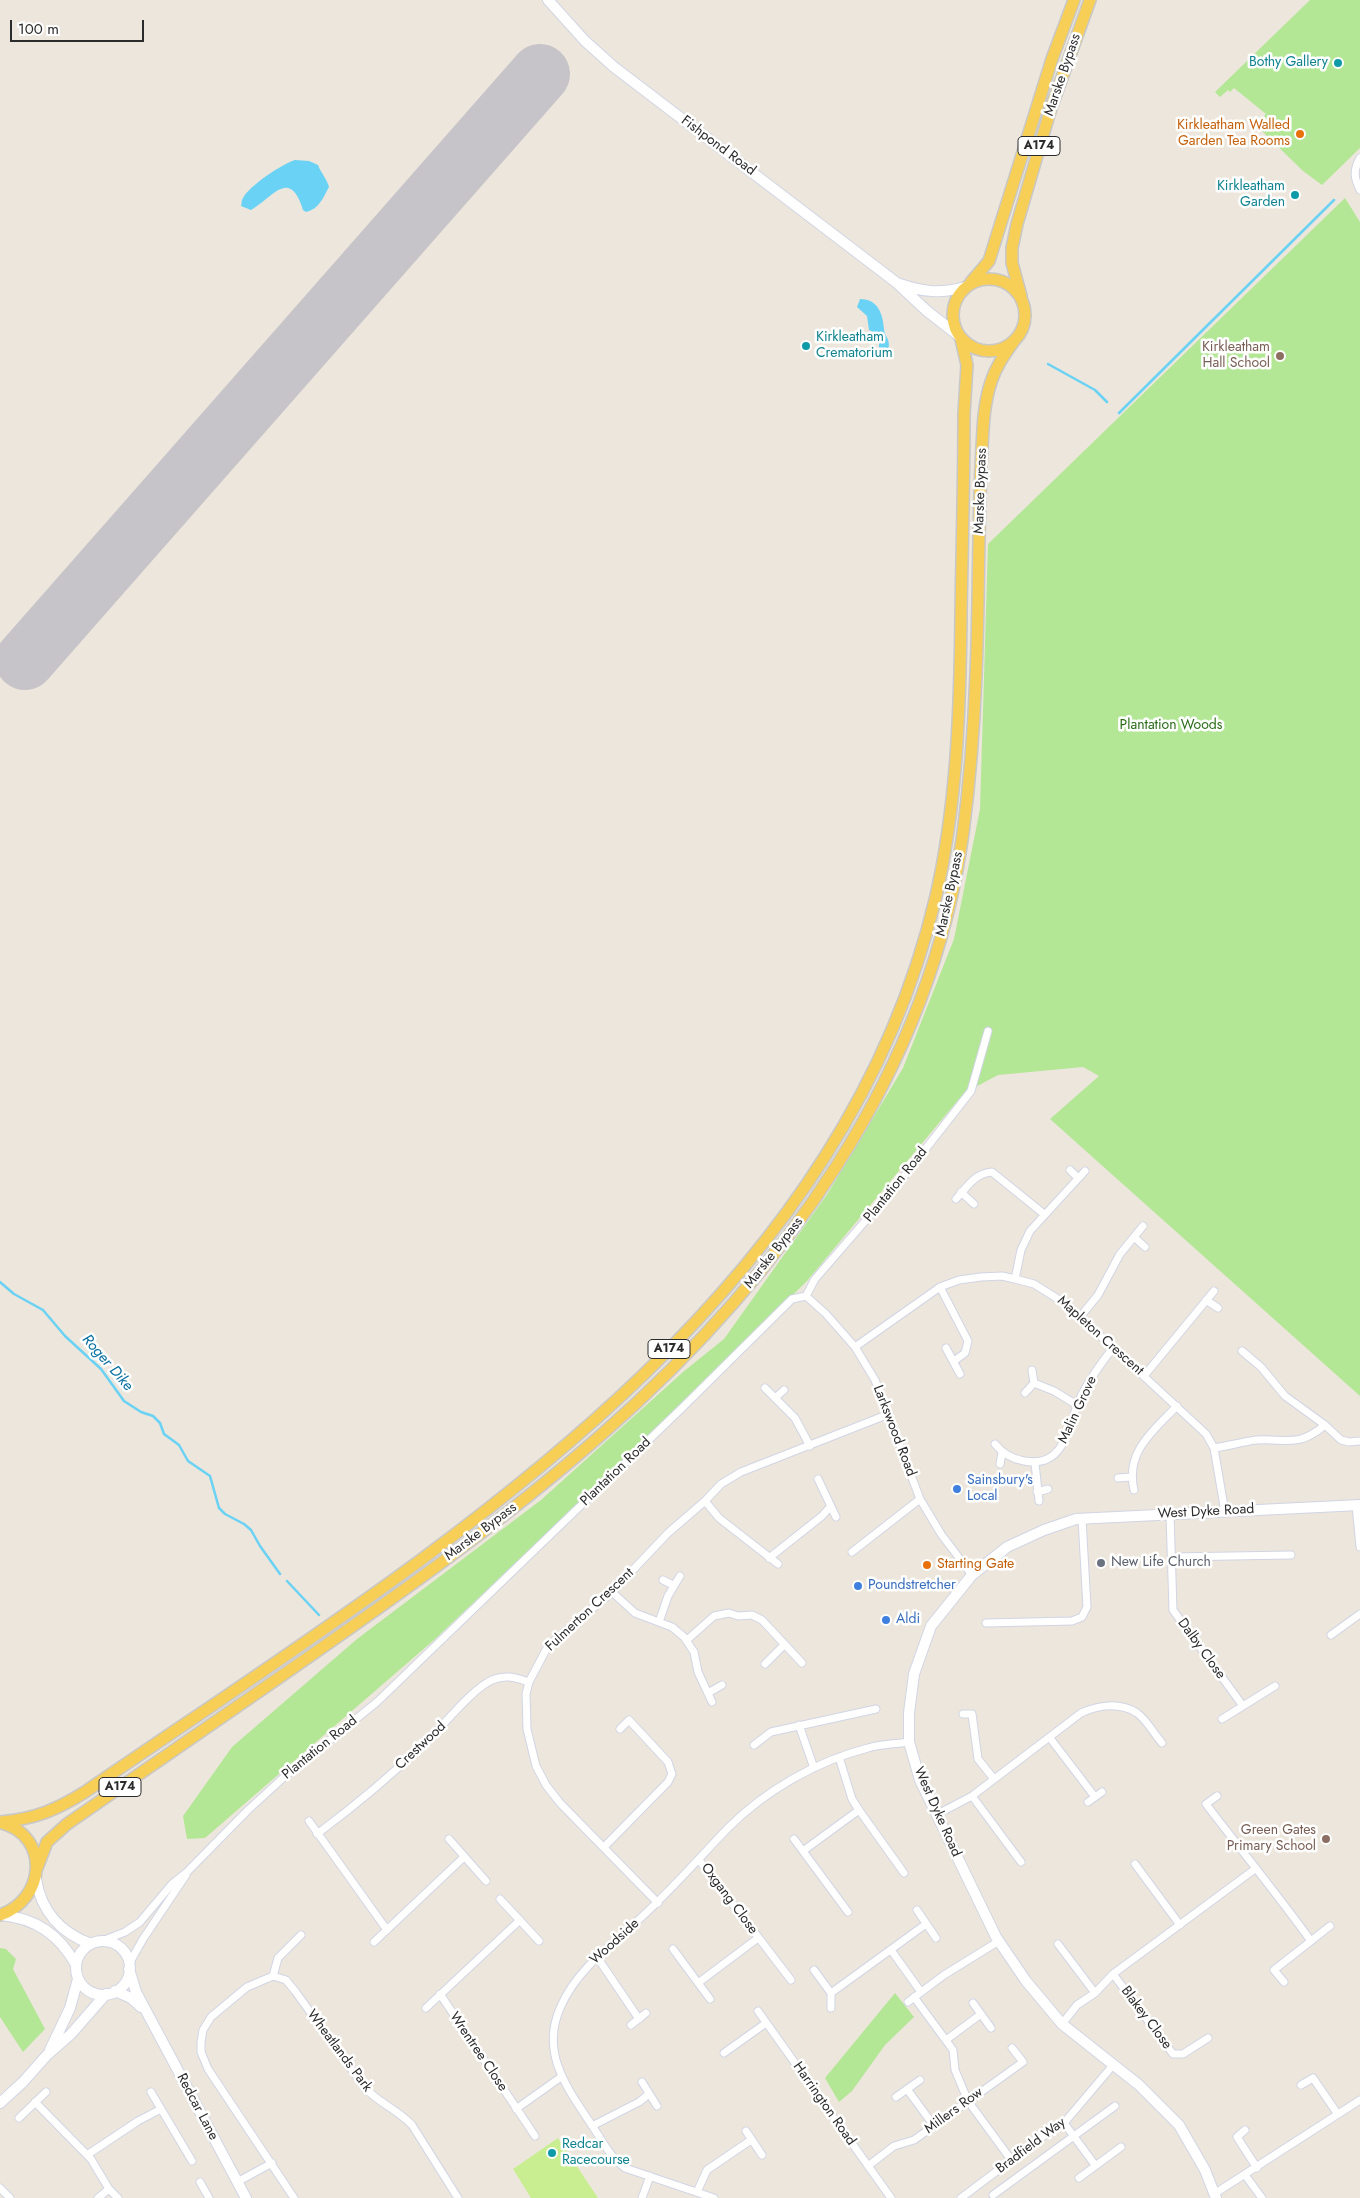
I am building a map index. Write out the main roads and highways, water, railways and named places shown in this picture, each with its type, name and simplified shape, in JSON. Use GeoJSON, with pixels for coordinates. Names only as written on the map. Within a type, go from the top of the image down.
{"type":"FeatureCollection","features":[{"type":"Feature","properties":{"kind":"main road","name":"Marske Bypass"},"geometry":{"type":"LineString","coordinates":[[968,285],[989,261],[1052,59],[1074,0]]}},
{"type":"Feature","properties":{"kind":"main road","name":"Marske Bypass"},"geometry":{"type":"LineString","coordinates":[[1021,296],[1012,263],[1012,248],[1017,224],[1051,108],[1090,0]]}},
{"type":"Feature","properties":{"kind":"main road"},"geometry":{"type":"LineString","coordinates":[[968,285],[995,279],[1012,286],[1021,296]]}},
{"type":"Feature","properties":{"kind":"main road","name":"A174"},"geometry":{"type":"LineString","coordinates":[[960,337],[954,322],[953,309],[957,298],[968,285]]}},
{"type":"Feature","properties":{"kind":"main road","name":"A174"},"geometry":{"type":"LineString","coordinates":[[1014,341],[1021,334],[1026,316],[1025,305],[1021,296]]}},
{"type":"Feature","properties":{"kind":"main road","name":"Marske Bypass"},"geometry":{"type":"LineString","coordinates":[[0,1822],[24,1820],[45,1814],[85,1792],[330,1623],[484,1511],[602,1414],[700,1318],[776,1227],[825,1157],[857,1101],[906,995],[935,900],[946,849],[955,779],[960,675],[964,414],[967,374],[960,337]]}},
{"type":"Feature","properties":{"kind":"main road"},"geometry":{"type":"LineString","coordinates":[[960,337],[980,350],[991,351],[1002,348],[1014,341]]}},
{"type":"Feature","properties":{"kind":"main road","name":"Marske Bypass"},"geometry":{"type":"LineString","coordinates":[[36,1873],[47,1842],[67,1824],[400,1593],[490,1526],[600,1436],[677,1363],[749,1286],[784,1242],[828,1179],[870,1111],[900,1053],[938,948],[958,865],[970,780],[985,412],[989,388],[997,366],[1014,341]]}},
{"type":"Feature","properties":{"kind":"main road","name":"A174"},"geometry":{"type":"LineString","coordinates":[[0,1822],[18,1831],[28,1841],[34,1854],[36,1873],[31,1892],[23,1902],[13,1910],[1,1915]]}},
{"type":"Feature","properties":{"kind":"water"},"geometry":{"type":"Polygon","coordinates":[[[295,160],[309,161],[318,165],[327,181],[329,187],[317,206],[306,212],[303,210],[298,197],[292,190],[287,188],[280,189],[251,210],[241,206],[246,193],[274,171],[295,160]]]}},
{"type":"Feature","properties":{"kind":"water"},"geometry":{"type":"Polygon","coordinates":[[[860,299],[871,302],[881,313],[884,332],[889,342],[887,356],[880,356],[878,334],[869,330],[867,316],[857,307],[860,299]]]}},
{"type":"Feature","properties":{"kind":"waterway"},"geometry":{"type":"LineString","coordinates":[[1119,413],[1334,200]]}},
{"type":"Feature","properties":{"kind":"waterway"},"geometry":{"type":"LineString","coordinates":[[1048,364],[1095,390],[1107,402]]}},
{"type":"Feature","properties":{"kind":"waterway","name":"Roger Dike"},"geometry":{"type":"LineString","coordinates":[[0,1282],[14,1294],[43,1310],[65,1336],[101,1369],[124,1401],[141,1412],[153,1416],[160,1423],[164,1434],[179,1445],[188,1461],[210,1476],[219,1508],[225,1514],[251,1530],[280,1574]]}},
{"type":"Feature","properties":{"kind":"waterway","name":"Roger Dike"},"geometry":{"type":"LineString","coordinates":[[287,1581],[319,1615]]}},
{"type":"Feature","properties":{"kind":"place","name":"Bothy Gallery"},"geometry":{"type":"Point","coordinates":[1338,63]}},
{"type":"Feature","properties":{"kind":"place","name":"Kirkleatham Walled Garden Tea Rooms"},"geometry":{"type":"Point","coordinates":[1300,134]}},
{"type":"Feature","properties":{"kind":"place","name":"Kirkleatham Garden"},"geometry":{"type":"Point","coordinates":[1295,195]}},
{"type":"Feature","properties":{"kind":"place","name":"Kirkleatham Crematorium"},"geometry":{"type":"Point","coordinates":[806,346]}},
{"type":"Feature","properties":{"kind":"place","name":"Kirkleatham Hall School"},"geometry":{"type":"Point","coordinates":[1280,356]}},
{"type":"Feature","properties":{"kind":"place","name":"Sainsbury's Local"},"geometry":{"type":"Point","coordinates":[957,1489]}},
{"type":"Feature","properties":{"kind":"place","name":"New Life Church"},"geometry":{"type":"Point","coordinates":[1101,1563]}},
{"type":"Feature","properties":{"kind":"place","name":"Starting Gate"},"geometry":{"type":"Point","coordinates":[927,1565]}},
{"type":"Feature","properties":{"kind":"place","name":"Poundstretcher"},"geometry":{"type":"Point","coordinates":[858,1586]}},
{"type":"Feature","properties":{"kind":"place","name":"Aldi"},"geometry":{"type":"Point","coordinates":[886,1620]}},
{"type":"Feature","properties":{"kind":"place","name":"Green Gates Primary School"},"geometry":{"type":"Point","coordinates":[1326,1839]}},
{"type":"Feature","properties":{"kind":"place","name":"Redcar Racecourse"},"geometry":{"type":"Point","coordinates":[552,2153]}},
{"type":"Feature","properties":{"kind":"park label","name":"Plantation Woods"},"geometry":{"type":"Point","coordinates":[1171,726]}}]}
